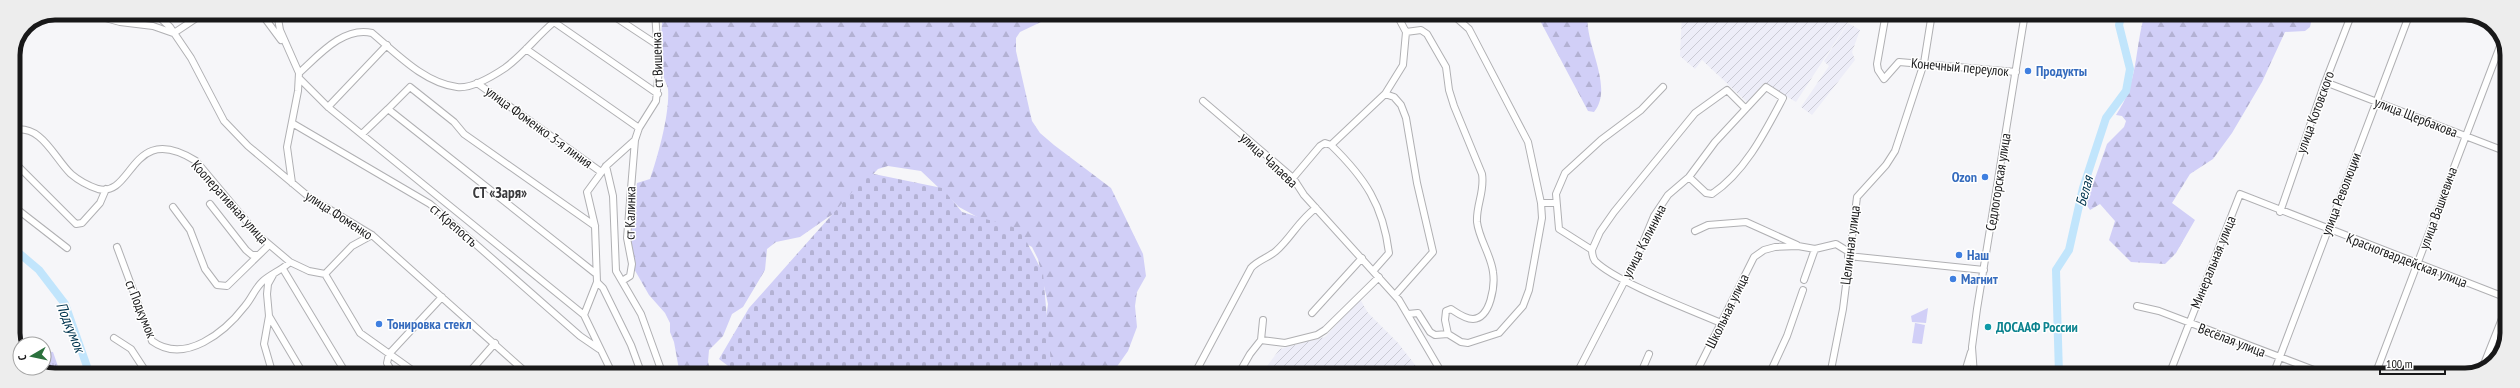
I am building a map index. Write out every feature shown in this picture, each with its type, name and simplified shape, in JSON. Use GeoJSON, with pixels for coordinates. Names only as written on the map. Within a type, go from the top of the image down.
{"type":"FeatureCollection","features":[{"type":"Feature","properties":{"kind":"street"},"geometry":{"type":"LineString","coordinates":[[113,20],[153,26],[174,33],[194,20]]}},
{"type":"Feature","properties":{"kind":"street","name":"улица Фоменко"},"geometry":{"type":"LineString","coordinates":[[162,20],[174,33],[191,58],[224,121],[248,146],[309,197],[372,235],[495,343],[520,367]]}},
{"type":"Feature","properties":{"kind":"street"},"geometry":{"type":"LineString","coordinates":[[266,20],[286,46]]}},
{"type":"Feature","properties":{"kind":"street"},"geometry":{"type":"LineString","coordinates":[[279,20],[286,46],[299,76],[328,107],[584,315],[609,368]]}},
{"type":"Feature","properties":{"kind":"street"},"geometry":{"type":"LineString","coordinates":[[620,20],[656,44]]}},
{"type":"Feature","properties":{"kind":"street","name":"ст Вишенка"},"geometry":{"type":"LineString","coordinates":[[597,282],[595,273],[595,226],[587,192],[606,166],[635,140],[639,128],[658,94],[659,68],[655,20]]}},
{"type":"Feature","properties":{"kind":"street"},"geometry":{"type":"LineString","coordinates":[[1331,145],[1385,94],[1403,65],[1406,32],[1400,20]]}},
{"type":"Feature","properties":{"kind":"street"},"geometry":{"type":"LineString","coordinates":[[1408,314],[1418,312],[1430,332],[1435,335],[1448,334],[1461,342],[1468,343],[1499,333],[1523,306],[1529,290],[1538,241],[1542,203],[1534,162],[1518,120],[1469,28],[1459,20]]}},
{"type":"Feature","properties":{"kind":"street","name":"Конечный переулок"},"geometry":{"type":"LineString","coordinates":[[1885,20],[1877,64],[1878,70],[1884,79],[1899,62],[2016,72]]}},
{"type":"Feature","properties":{"kind":"street","name":"Целинная улица"},"geometry":{"type":"LineString","coordinates":[[1831,368],[1842,309],[1857,197],[1886,165],[1894,151],[1924,63],[1931,20]]}},
{"type":"Feature","properties":{"kind":"street","name":"Седлогорская улица"},"geometry":{"type":"LineString","coordinates":[[1974,368],[1972,347],[2024,20]]}},
{"type":"Feature","properties":{"kind":"street","name":"улица Котовского"},"geometry":{"type":"LineString","coordinates":[[2280,212],[2325,82],[2349,20]]}},
{"type":"Feature","properties":{"kind":"street","name":"улица Революции"},"geometry":{"type":"LineString","coordinates":[[2276,368],[2407,20]]}},
{"type":"Feature","properties":{"kind":"street"},"geometry":{"type":"LineString","coordinates":[[554,22],[658,94]]}},
{"type":"Feature","properties":{"kind":"street","name":"улица Фоменко 3-я линия"},"geometry":{"type":"LineString","coordinates":[[299,76],[333,42],[356,34],[372,33],[416,69],[440,82],[458,87],[476,83],[505,67],[554,22]]}},
{"type":"Feature","properties":{"kind":"street"},"geometry":{"type":"LineString","coordinates":[[1406,32],[1421,30],[1427,34],[1446,67],[1449,90],[1482,174],[1484,184],[1477,210],[1478,224],[1494,273],[1492,291],[1486,311],[1480,317],[1467,318],[1450,309],[1446,311],[1445,320],[1448,334]]}},
{"type":"Feature","properties":{"kind":"street"},"geometry":{"type":"LineString","coordinates":[[328,107],[387,45]]}},
{"type":"Feature","properties":{"kind":"street","name":"улица Вашкевича"},"geometry":{"type":"LineString","coordinates":[[2377,368],[2418,264],[2499,48]]}},
{"type":"Feature","properties":{"kind":"street"},"geometry":{"type":"LineString","coordinates":[[526,49],[639,128]]}},
{"type":"Feature","properties":{"kind":"street"},"geometry":{"type":"LineString","coordinates":[[292,183],[287,147],[299,76]]}},
{"type":"Feature","properties":{"kind":"street","name":"улица Щербакова"},"geometry":{"type":"LineString","coordinates":[[2325,82],[2500,149]]}},
{"type":"Feature","properties":{"kind":"street","name":"улица Фоменко 3-я линия"},"geometry":{"type":"LineString","coordinates":[[476,83],[601,172]]}},
{"type":"Feature","properties":{"kind":"street"},"geometry":{"type":"LineString","coordinates":[[362,134],[410,87],[454,122],[464,134],[595,226]]}},
{"type":"Feature","properties":{"kind":"street"},"geometry":{"type":"LineString","coordinates":[[1592,250],[1559,228],[1556,194],[1565,173],[1601,140],[1640,110],[1663,87]]}},
{"type":"Feature","properties":{"kind":"street","name":"улица Калинина"},"geometry":{"type":"LineString","coordinates":[[1580,368],[1637,257],[1654,216],[1668,196],[1689,177],[1745,108],[1766,87],[1783,98],[1766,130],[1732,178],[1712,194],[1706,193],[1689,177]]}},
{"type":"Feature","properties":{"kind":"street"},"geometry":{"type":"LineString","coordinates":[[1721,323],[1625,280],[1599,264],[1594,259],[1592,250],[1600,232],[1614,212],[1695,113],[1727,90],[1745,108]]}},
{"type":"Feature","properties":{"kind":"street"},"geometry":{"type":"LineString","coordinates":[[1385,94],[1397,101],[1406,118],[1417,183],[1433,252],[1395,295]]}},
{"type":"Feature","properties":{"kind":"street","name":"улица Чапаева"},"geometry":{"type":"LineString","coordinates":[[1203,101],[1293,178],[1316,208],[1374,270],[1395,295],[1408,314],[1439,368]]}},
{"type":"Feature","properties":{"kind":"street"},"geometry":{"type":"LineString","coordinates":[[388,109],[595,273]]}},
{"type":"Feature","properties":{"kind":"street","name":"ст Крепость"},"geometry":{"type":"LineString","coordinates":[[292,123],[430,204],[580,336],[599,349]]}},
{"type":"Feature","properties":{"kind":"street"},"geometry":{"type":"LineString","coordinates":[[20,130],[25,130],[38,137],[72,175],[92,186],[106,190],[100,203],[82,224],[76,224],[20,168]]}},
{"type":"Feature","properties":{"kind":"street","name":"ст Калинка"},"geometry":{"type":"LineString","coordinates":[[622,281],[630,276],[632,264],[627,238],[635,140]]}},
{"type":"Feature","properties":{"kind":"street"},"geometry":{"type":"LineString","coordinates":[[1293,178],[1320,146],[1325,144],[1331,145],[1361,178],[1380,209],[1389,253],[1374,270]]}},
{"type":"Feature","properties":{"kind":"street","name":"Кооперативная улица"},"geometry":{"type":"LineString","coordinates":[[106,190],[126,178],[137,159],[144,153],[154,150],[165,150],[186,155],[196,160],[268,246],[290,262],[310,271],[325,274]]}},
{"type":"Feature","properties":{"kind":"street"},"geometry":{"type":"LineString","coordinates":[[606,166],[613,196],[614,263],[622,281],[641,314],[660,368]]}},
{"type":"Feature","properties":{"kind":"street","name":"Красногвардейская улица"},"geometry":{"type":"LineString","coordinates":[[2240,194],[2280,212],[2500,295]]}},
{"type":"Feature","properties":{"kind":"street","name":"Минеральная улица"},"geometry":{"type":"LineString","coordinates":[[2172,368],[2240,194]]}},
{"type":"Feature","properties":{"kind":"street"},"geometry":{"type":"LineString","coordinates":[[1542,203],[1556,203]]}},
{"type":"Feature","properties":{"kind":"street"},"geometry":{"type":"LineString","coordinates":[[210,204],[246,250],[252,255],[257,255]]}},
{"type":"Feature","properties":{"kind":"street"},"geometry":{"type":"LineString","coordinates":[[173,207],[190,230],[205,269],[216,285],[227,286],[257,255],[268,246]]}},
{"type":"Feature","properties":{"kind":"street"},"geometry":{"type":"LineString","coordinates":[[1198,368],[1250,268],[1258,261],[1275,252],[1301,220],[1316,208]]}},
{"type":"Feature","properties":{"kind":"street"},"geometry":{"type":"LineString","coordinates":[[20,211],[67,248]]}},
{"type":"Feature","properties":{"kind":"street"},"geometry":{"type":"LineString","coordinates":[[1695,231],[1708,225],[1746,222],[1798,246],[1815,249],[1836,244],[1849,254],[1984,270]]}},
{"type":"Feature","properties":{"kind":"street"},"geometry":{"type":"LineString","coordinates":[[372,235],[352,246],[325,274],[360,333],[409,368]]}},
{"type":"Feature","properties":{"kind":"street","name":"Школьная улица"},"geometry":{"type":"LineString","coordinates":[[1698,368],[1754,257],[1764,250],[1798,246]]}},
{"type":"Feature","properties":{"kind":"street","name":"ст Подкумок"},"geometry":{"type":"LineString","coordinates":[[118,247],[152,341],[167,348],[187,348],[215,336],[240,313],[264,280],[273,276],[290,262]]}},
{"type":"Feature","properties":{"kind":"street"},"geometry":{"type":"LineString","coordinates":[[1804,280],[1815,249]]}},
{"type":"Feature","properties":{"kind":"street"},"geometry":{"type":"LineString","coordinates":[[1312,313],[1362,258]]}},
{"type":"Feature","properties":{"kind":"street"},"geometry":{"type":"LineString","coordinates":[[283,269],[343,368]]}},
{"type":"Feature","properties":{"kind":"street"},"geometry":{"type":"LineString","coordinates":[[270,368],[264,344],[268,316],[268,284],[273,276]]}},
{"type":"Feature","properties":{"kind":"street"},"geometry":{"type":"LineString","coordinates":[[1261,340],[1285,343],[1317,335],[1325,330],[1379,277]]}},
{"type":"Feature","properties":{"kind":"street"},"geometry":{"type":"LineString","coordinates":[[584,315],[597,282],[603,288],[631,345],[639,368]]}},
{"type":"Feature","properties":{"kind":"street"},"geometry":{"type":"LineString","coordinates":[[1773,368],[1787,336],[1802,290]]}},
{"type":"Feature","properties":{"kind":"street"},"geometry":{"type":"LineString","coordinates":[[390,368],[387,363],[389,354],[442,297]]}},
{"type":"Feature","properties":{"kind":"street","name":"Весёлая улица"},"geometry":{"type":"LineString","coordinates":[[2137,306],[2159,311],[2189,324],[2309,368]]}},
{"type":"Feature","properties":{"kind":"street"},"geometry":{"type":"LineString","coordinates":[[268,316],[300,368]]}},
{"type":"Feature","properties":{"kind":"street"},"geometry":{"type":"LineString","coordinates":[[1242,368],[1250,354],[1261,340],[1263,320]]}},
{"type":"Feature","properties":{"kind":"street"},"geometry":{"type":"LineString","coordinates":[[2485,361],[2500,324]]}},
{"type":"Feature","properties":{"kind":"street"},"geometry":{"type":"LineString","coordinates":[[114,338],[131,349],[143,368]]}},
{"type":"Feature","properties":{"kind":"street"},"geometry":{"type":"LineString","coordinates":[[473,368],[495,343]]}},
{"type":"Feature","properties":{"kind":"street"},"geometry":{"type":"LineString","coordinates":[[1966,368],[1972,347]]}},
{"type":"Feature","properties":{"kind":"street"},"geometry":{"type":"LineString","coordinates":[[1643,368],[1649,354]]}},
{"type":"Feature","properties":{"kind":"shaded area"},"geometry":{"type":"Polygon","coordinates":[[[1682,20],[1849,20],[1796,102],[1764,83],[1747,102],[1702,60],[1695,69],[1680,56],[1682,20]]]}},
{"type":"Feature","properties":{"kind":"shaded area"},"geometry":{"type":"Polygon","coordinates":[[[1848,23],[1860,30],[1852,52],[1855,60],[1812,115],[1801,107],[1829,66],[1824,61],[1848,23]]]}},
{"type":"Feature","properties":{"kind":"shaded area"},"geometry":{"type":"Polygon","coordinates":[[[1360,299],[1368,313],[1398,343],[1418,368],[1265,368],[1280,349],[1325,337],[1360,299]]]}},
{"type":"Feature","properties":{"kind":"green space"},"geometry":{"type":"Polygon","coordinates":[[[662,20],[1045,20],[1020,32],[1016,38],[1016,51],[1032,121],[1040,133],[1054,145],[1111,188],[1143,254],[1146,276],[1137,292],[1135,306],[1137,327],[1128,351],[1116,368],[1052,368],[1045,326],[1048,304],[1038,259],[1032,247],[959,207],[921,171],[888,166],[878,169],[840,209],[800,237],[776,242],[767,249],[765,270],[743,307],[732,314],[723,336],[709,350],[708,362],[710,368],[679,368],[674,342],[670,332],[670,323],[665,313],[649,295],[629,260],[637,183],[650,179],[660,147],[667,110],[668,89],[663,74],[661,59],[662,20]]]}},
{"type":"Feature","properties":{"kind":"green space"},"geometry":{"type":"Polygon","coordinates":[[[1540,20],[1588,20],[1590,37],[1600,77],[1601,90],[1600,102],[1594,112],[1588,111],[1540,20]]]}},
{"type":"Feature","properties":{"kind":"green space"},"geometry":{"type":"Polygon","coordinates":[[[2144,20],[2312,20],[2310,27],[2305,31],[2285,32],[2262,82],[2232,133],[2213,159],[2190,174],[2172,203],[2195,220],[2176,253],[2165,264],[2131,262],[2109,240],[2115,221],[2100,204],[2090,210],[2086,204],[2107,144],[2124,127],[2126,121],[2122,116],[2116,115],[2129,90],[2144,20]]]}},
{"type":"Feature","properties":{"kind":"green space"},"geometry":{"type":"Polygon","coordinates":[[[869,173],[942,188],[962,212],[1020,229],[1043,273],[1051,368],[731,368],[719,359],[749,308],[869,173]]]}},
{"type":"Feature","properties":{"kind":"green space"},"geometry":{"type":"Polygon","coordinates":[[[1928,308],[1926,323],[1912,322],[1911,316],[1928,308]]]}},
{"type":"Feature","properties":{"kind":"green space"},"geometry":{"type":"Polygon","coordinates":[[[1915,323],[1925,325],[1922,344],[1912,343],[1915,323]]]}},
{"type":"Feature","properties":{"kind":"green space"},"geometry":{"type":"Polygon","coordinates":[[[52,352],[53,352],[59,368],[52,368],[52,352]]]}},
{"type":"Feature","properties":{"kind":"waterway","name":"Белая"},"geometry":{"type":"LineString","coordinates":[[2059,368],[2056,270],[2069,250],[2083,188],[2106,118],[2126,91],[2130,69],[2119,25],[2120,20]]}},
{"type":"Feature","properties":{"kind":"waterway","name":"Подкумок"},"geometry":{"type":"LineString","coordinates":[[20,254],[39,270],[65,304],[88,368]]}},
{"type":"Feature","properties":{"kind":"place","name":"Продукты"},"geometry":{"type":"Point","coordinates":[2028,71]}},
{"type":"Feature","properties":{"kind":"place","name":"Ozon"},"geometry":{"type":"Point","coordinates":[1985,177]}},
{"type":"Feature","properties":{"kind":"place","name":"Наш"},"geometry":{"type":"Point","coordinates":[1959,255]}},
{"type":"Feature","properties":{"kind":"place","name":"Магнит"},"geometry":{"type":"Point","coordinates":[1953,279]}},
{"type":"Feature","properties":{"kind":"place","name":"Тонировка стекл"},"geometry":{"type":"Point","coordinates":[379,324]}},
{"type":"Feature","properties":{"kind":"place","name":"ДОСААФ России"},"geometry":{"type":"Point","coordinates":[1988,327]}},
{"type":"Feature","properties":{"kind":"district","name":"СТ «Заря»"},"geometry":{"type":"Point","coordinates":[500,192]}}]}
